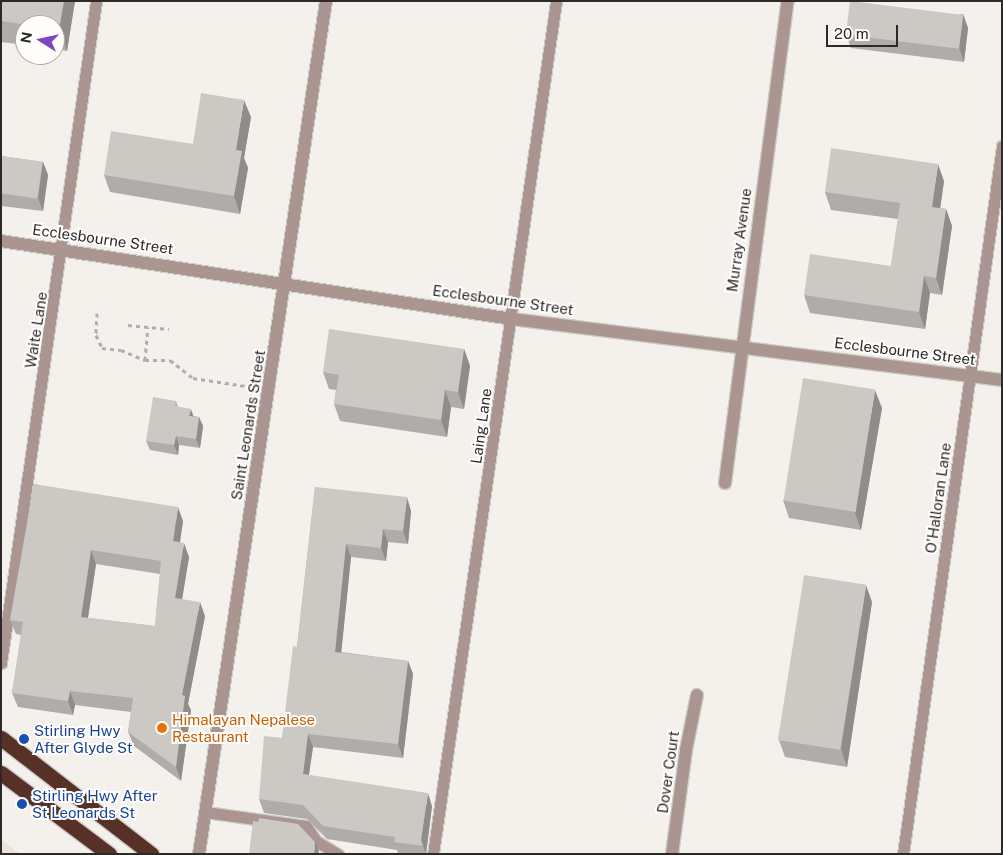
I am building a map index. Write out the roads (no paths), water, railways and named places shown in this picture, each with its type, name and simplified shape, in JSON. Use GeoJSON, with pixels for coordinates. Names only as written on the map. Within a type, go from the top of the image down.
{"type":"FeatureCollection","features":[{"type":"Feature","properties":{"kind":"highway"},"geometry":{"type":"LineString","coordinates":[[1,738],[151,854]]}},
{"type":"Feature","properties":{"kind":"highway"},"geometry":{"type":"LineString","coordinates":[[1,773],[109,854]]}},
{"type":"Feature","properties":{"kind":"street","name":"Saint Leonards Street"},"geometry":{"type":"LineString","coordinates":[[199,854],[286,282],[326,1]]}},
{"type":"Feature","properties":{"kind":"street","name":"Murray Avenue"},"geometry":{"type":"LineString","coordinates":[[725,483],[741,346],[788,1]]}},
{"type":"Feature","properties":{"kind":"street","name":"Ecclesbourne Street"},"geometry":{"type":"LineString","coordinates":[[1,241],[286,282],[512,319],[1002,380]]}},
{"type":"Feature","properties":{"kind":"street","name":"Dover Court"},"geometry":{"type":"LineString","coordinates":[[672,854],[686,750],[697,695]]}},
{"type":"Feature","properties":{"kind":"lane","name":"Waite Lane"},"geometry":{"type":"LineString","coordinates":[[1,663],[63,250],[96,1]]}},
{"type":"Feature","properties":{"kind":"lane","name":"Laing Lane"},"geometry":{"type":"LineString","coordinates":[[434,854],[556,1]]}},
{"type":"Feature","properties":{"kind":"lane","name":"O'Halloran Lane"},"geometry":{"type":"LineString","coordinates":[[903,854],[1002,146]]}},
{"type":"Feature","properties":{"kind":"lane"},"geometry":{"type":"LineString","coordinates":[[205,812],[306,826],[316,841],[338,854]]}},
{"type":"Feature","properties":{"kind":"place","name":"Himalayan Nepalese Restaurant"},"geometry":{"type":"Point","coordinates":[162,728]}},
{"type":"Feature","properties":{"kind":"place","name":"Stirling Hwy After Glyde St"},"geometry":{"type":"Point","coordinates":[24,739]}},
{"type":"Feature","properties":{"kind":"place","name":"Stirling Hwy After St Leonards St"},"geometry":{"type":"Point","coordinates":[22,804]}}]}
